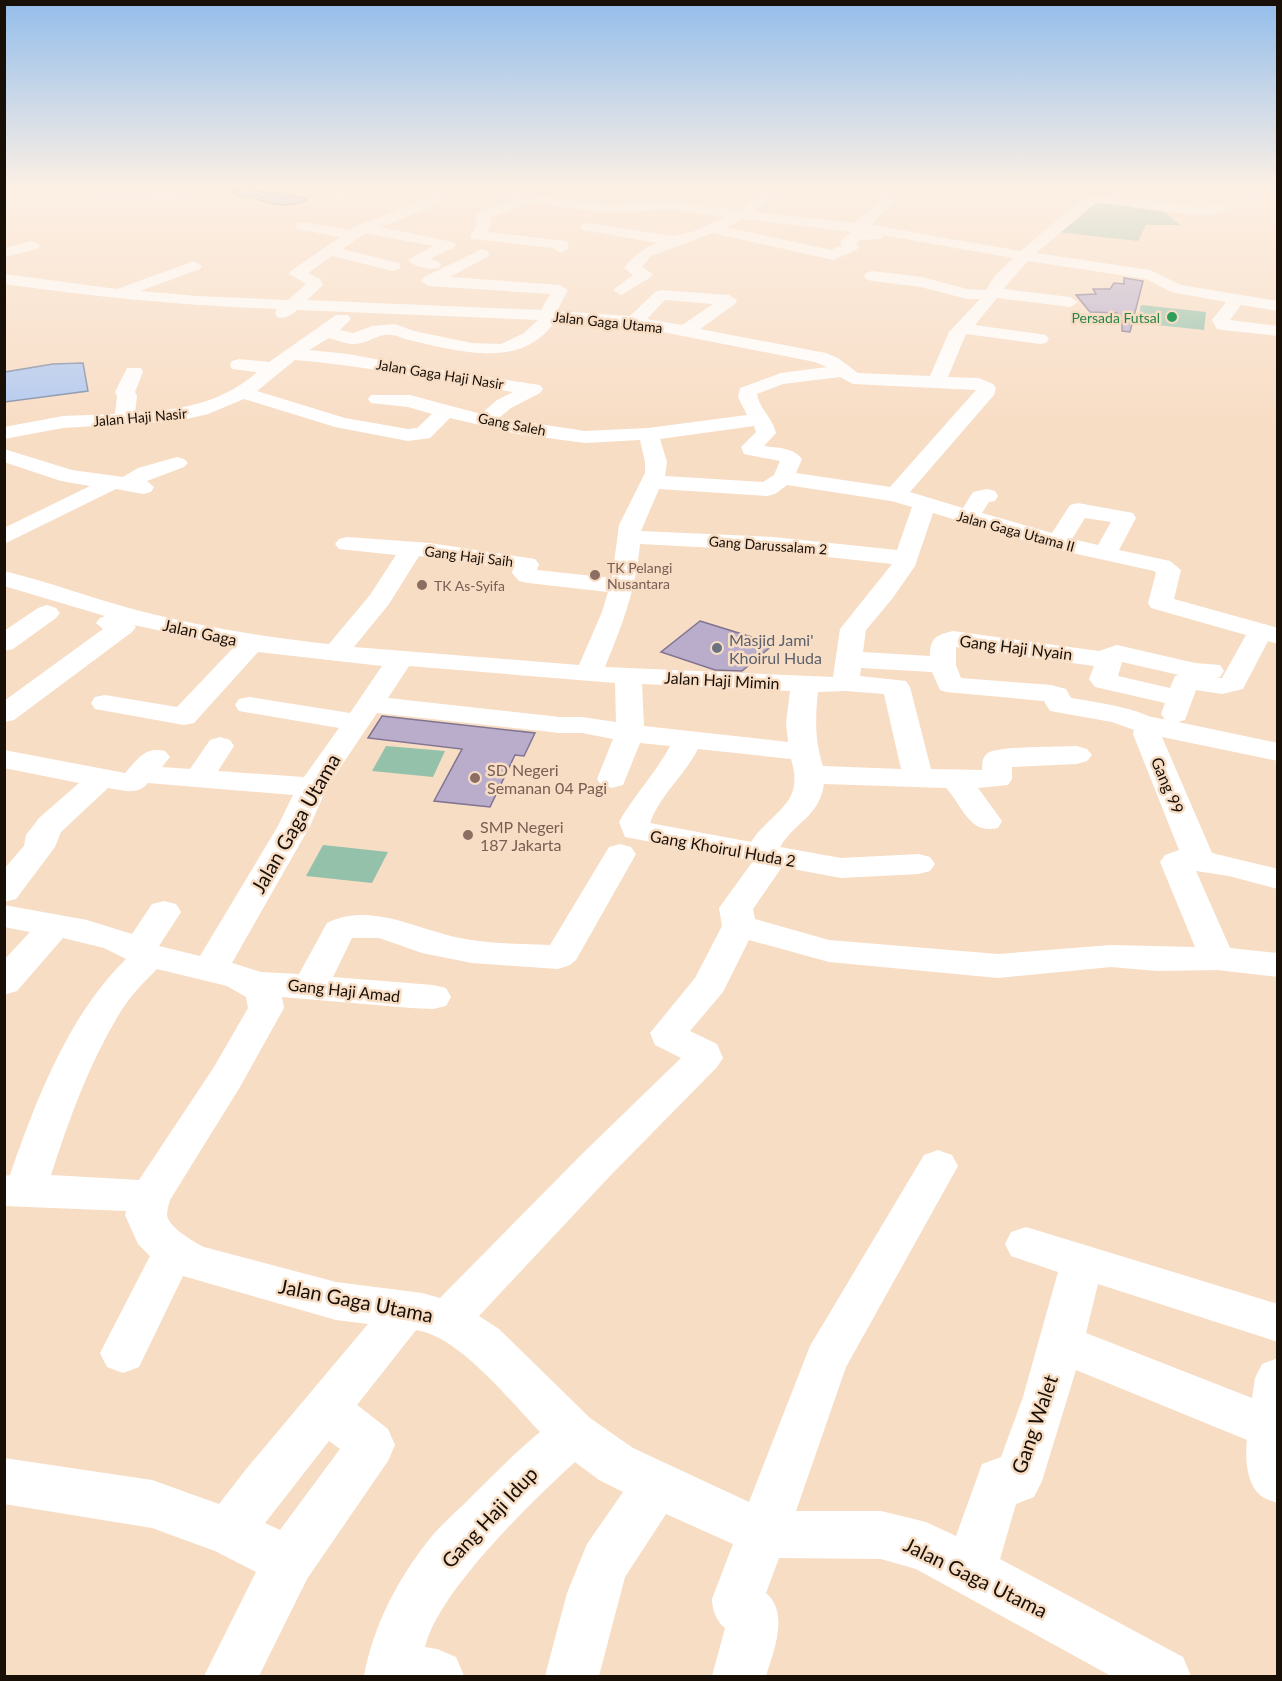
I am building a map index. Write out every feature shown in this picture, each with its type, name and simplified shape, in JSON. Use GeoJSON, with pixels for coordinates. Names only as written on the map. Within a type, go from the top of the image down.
{"type":"FeatureCollection","features":[{"type":"Feature","properties":{"kind":"street"},"geometry":{"type":"LineString","coordinates":[[117,294],[193,266]]}},
{"type":"Feature","properties":{"kind":"street"},"geometry":{"type":"LineString","coordinates":[[277,319],[316,283],[290,277],[306,266]]}},
{"type":"Feature","properties":{"kind":"street"},"geometry":{"type":"LineString","coordinates":[[356,266],[375,273]]}},
{"type":"Feature","properties":{"kind":"street"},"geometry":{"type":"LineString","coordinates":[[395,329],[409,335],[472,348],[504,350],[522,343],[541,329],[560,291],[432,273],[424,266]]}},
{"type":"Feature","properties":{"kind":"street"},"geometry":{"type":"LineString","coordinates":[[383,309],[432,273],[449,266]]}},
{"type":"Feature","properties":{"kind":"street"},"geometry":{"type":"LineString","coordinates":[[621,290],[645,274],[632,268],[633,266]]}},
{"type":"Feature","properties":{"kind":"street"},"geometry":{"type":"LineString","coordinates":[[898,495],[978,403],[987,389],[974,383],[937,381],[952,346],[968,322],[992,294],[1000,280],[1014,266]]}},
{"type":"Feature","properties":{"kind":"street"},"geometry":{"type":"LineString","coordinates":[[1093,266],[1150,275],[1160,278],[1173,288],[1278,306]]}},
{"type":"Feature","properties":{"kind":"street"},"geometry":{"type":"LineString","coordinates":[[872,276],[922,282],[967,294],[992,294],[1070,302]]}},
{"type":"Feature","properties":{"kind":"street"},"geometry":{"type":"LineString","coordinates":[[4,279],[29,278],[117,294],[158,298],[155,302],[157,310],[184,314]]}},
{"type":"Feature","properties":{"kind":"street","name":"Jalan Gaga Utama"},"geometry":{"type":"LineString","coordinates":[[158,298],[383,309],[478,323],[549,315],[634,322],[820,357],[832,362],[849,377],[937,381]]}},
{"type":"Feature","properties":{"kind":"street"},"geometry":{"type":"LineString","coordinates":[[1237,299],[1221,320],[1223,325],[1278,331]]}},
{"type":"Feature","properties":{"kind":"street"},"geometry":{"type":"LineString","coordinates":[[253,318],[267,304]]}},
{"type":"Feature","properties":{"kind":"street"},"geometry":{"type":"LineString","coordinates":[[634,322],[650,304],[710,312],[684,332]]}},
{"type":"Feature","properties":{"kind":"street","name":"Jalan Haji Nasir"},"geometry":{"type":"LineString","coordinates":[[4,433],[63,422],[117,421],[181,415],[208,408],[243,393],[290,354],[328,333],[344,317],[349,308]]}},
{"type":"Feature","properties":{"kind":"street"},"geometry":{"type":"LineString","coordinates":[[328,333],[355,339],[372,331],[403,328],[415,317],[478,323]]}},
{"type":"Feature","properties":{"kind":"street"},"geometry":{"type":"LineString","coordinates":[[968,322],[1022,324]]}},
{"type":"Feature","properties":{"kind":"street"},"geometry":{"type":"LineString","coordinates":[[968,322],[1040,339]]}},
{"type":"Feature","properties":{"kind":"street"},"geometry":{"type":"LineString","coordinates":[[339,422],[378,399],[387,391],[383,389],[408,370],[446,342],[478,323]]}},
{"type":"Feature","properties":{"kind":"street"},"geometry":{"type":"LineString","coordinates":[[952,346],[975,350]]}},
{"type":"Feature","properties":{"kind":"street","name":"Jalan Gaga Haji Nasir"},"geometry":{"type":"LineString","coordinates":[[290,354],[348,359],[533,389],[504,404],[486,419]]}},
{"type":"Feature","properties":{"kind":"street"},"geometry":{"type":"LineString","coordinates":[[239,365],[272,368]]}},
{"type":"Feature","properties":{"kind":"street"},"geometry":{"type":"LineString","coordinates":[[652,482],[755,490],[772,488],[783,478],[791,459],[784,455],[750,448],[766,433],[762,419],[747,398],[747,392],[807,375],[842,371]]}},
{"type":"Feature","properties":{"kind":"street"},"geometry":{"type":"LineString","coordinates":[[4,450],[105,434],[117,421],[127,396],[125,392],[134,372]]}},
{"type":"Feature","properties":{"kind":"street"},"geometry":{"type":"LineString","coordinates":[[862,379],[877,396]]}},
{"type":"Feature","properties":{"kind":"street"},"geometry":{"type":"LineString","coordinates":[[243,393],[339,422],[421,435],[446,412]]}},
{"type":"Feature","properties":{"kind":"street","name":"Gang Saleh"},"geometry":{"type":"LineString","coordinates":[[378,399],[410,401],[446,412],[486,419],[518,428],[585,437],[648,434],[762,419]]}},
{"type":"Feature","properties":{"kind":"street"},"geometry":{"type":"LineString","coordinates":[[208,408],[236,415]]}},
{"type":"Feature","properties":{"kind":"street"},"geometry":{"type":"LineString","coordinates":[[589,674],[608,631],[625,574],[630,525],[656,473],[656,462],[648,434]]}},
{"type":"Feature","properties":{"kind":"street"},"geometry":{"type":"LineString","coordinates":[[4,454],[69,476],[128,484]]}},
{"type":"Feature","properties":{"kind":"street"},"geometry":{"type":"LineString","coordinates":[[4,537],[128,484],[146,473],[177,463]]}},
{"type":"Feature","properties":{"kind":"street","name":"Jalan Gaga Utama II"},"geometry":{"type":"LineString","coordinates":[[783,478],[898,495],[924,505],[1058,543],[1162,566],[1169,570],[1160,603],[1269,634]]}},
{"type":"Feature","properties":{"kind":"street"},"geometry":{"type":"LineString","coordinates":[[968,517],[981,497],[987,496]]}},
{"type":"Feature","properties":{"kind":"street"},"geometry":{"type":"LineString","coordinates":[[918,777],[896,687],[847,671],[853,629],[888,588],[906,558],[924,505]]}},
{"type":"Feature","properties":{"kind":"street"},"geometry":{"type":"LineString","coordinates":[[1058,543],[1078,510],[1125,518],[1105,554]]}},
{"type":"Feature","properties":{"kind":"street","name":"Gang Darussalam 2"},"geometry":{"type":"LineString","coordinates":[[629,537],[773,544],[906,558]]}},
{"type":"Feature","properties":{"kind":"street","name":"Gang Haji Saih"},"geometry":{"type":"LineString","coordinates":[[347,544],[524,563],[527,566],[525,574],[528,576],[621,586]]}},
{"type":"Feature","properties":{"kind":"street","name":"Gang Haji Saih"},"geometry":{"type":"LineString","coordinates":[[335,653],[380,599],[411,550]]}},
{"type":"Feature","properties":{"kind":"street","name":"Jalan Gaga"},"geometry":{"type":"LineString","coordinates":[[4,578],[130,616],[252,643],[400,660]]}},
{"type":"Feature","properties":{"kind":"street"},"geometry":{"type":"LineString","coordinates":[[4,642],[47,613]]}},
{"type":"Feature","properties":{"kind":"street"},"geometry":{"type":"LineString","coordinates":[[4,714],[123,627]]}},
{"type":"Feature","properties":{"kind":"street"},"geometry":{"type":"LineString","coordinates":[[1162,729],[1188,683],[1226,687],[1231,685],[1269,634]]}},
{"type":"Feature","properties":{"kind":"street","name":"Gang Haji Nyain"},"geometry":{"type":"LineString","coordinates":[[847,671],[943,665],[943,643],[953,639],[1109,660],[1110,654],[1117,653],[1188,683]]}},
{"type":"Feature","properties":{"kind":"street"},"geometry":{"type":"LineString","coordinates":[[105,703],[184,717],[252,643]]}},
{"type":"Feature","properties":{"kind":"street","name":"Jalan Haji Mimin"},"geometry":{"type":"LineString","coordinates":[[400,660],[412,658],[589,674],[805,684],[847,671]]}},
{"type":"Feature","properties":{"kind":"street","name":"Jalan Gaga Utama"},"geometry":{"type":"LineString","coordinates":[[211,970],[220,949],[294,826],[312,787],[400,660]]}},
{"type":"Feature","properties":{"kind":"street"},"geometry":{"type":"LineString","coordinates":[[943,665],[950,684],[956,686],[1051,693],[1056,695],[1060,705],[1128,718],[1162,729],[1278,752]]}},
{"type":"Feature","properties":{"kind":"street"},"geometry":{"type":"LineString","coordinates":[[612,779],[629,733],[631,717],[628,676]]}},
{"type":"Feature","properties":{"kind":"street"},"geometry":{"type":"LineString","coordinates":[[229,1532],[264,1484],[326,1409],[427,1315],[595,1166],[704,1058],[704,1053],[668,1036],[668,1033],[704,994],[739,926],[736,908],[767,854],[774,831],[802,807],[812,784],[800,723],[805,684]]}},
{"type":"Feature","properties":{"kind":"street"},"geometry":{"type":"LineString","coordinates":[[249,705],[582,725],[629,733],[689,738],[808,764],[918,777],[997,779],[999,759],[1077,755]]}},
{"type":"Feature","properties":{"kind":"street","name":"Gang 99"},"geometry":{"type":"LineString","coordinates":[[1162,729],[1147,734],[1199,861]]}},
{"type":"Feature","properties":{"kind":"street","name":"Gang Khoirul Huda 2"},"geometry":{"type":"LineString","coordinates":[[689,738],[675,765],[645,802],[634,827],[641,833],[840,868],[919,864]]}},
{"type":"Feature","properties":{"kind":"street"},"geometry":{"type":"LineString","coordinates":[[199,778],[220,746]]}},
{"type":"Feature","properties":{"kind":"street"},"geometry":{"type":"LineString","coordinates":[[4,759],[132,783],[148,766],[199,778],[312,787]]}},
{"type":"Feature","properties":{"kind":"street"},"geometry":{"type":"LineString","coordinates":[[4,892],[39,847],[42,835],[50,825],[102,778]]}},
{"type":"Feature","properties":{"kind":"street"},"geometry":{"type":"LineString","coordinates":[[952,779],[958,782],[987,820]]}},
{"type":"Feature","properties":{"kind":"street"},"geometry":{"type":"LineString","coordinates":[[311,985],[339,931],[348,926],[382,927],[434,945],[472,952],[558,957],[564,952],[579,922],[620,854]]}},
{"type":"Feature","properties":{"kind":"street"},"geometry":{"type":"LineString","coordinates":[[1217,958],[1176,862],[1182,859],[1275,871]]}},
{"type":"Feature","properties":{"kind":"street"},"geometry":{"type":"LineString","coordinates":[[4,916],[87,931],[117,940],[144,954],[211,970],[256,984],[265,996],[264,1011],[227,1077],[150,1197],[95,1191],[15,1191],[40,1146],[72,1068],[106,1005],[144,954],[164,912]]}},
{"type":"Feature","properties":{"kind":"street"},"geometry":{"type":"LineString","coordinates":[[4,983],[55,925]]}},
{"type":"Feature","properties":{"kind":"street"},"geometry":{"type":"LineString","coordinates":[[739,926],[829,951],[998,966],[1111,956],[1157,959],[1217,958],[1278,965]]}},
{"type":"Feature","properties":{"kind":"street","name":"Gang Haji Amad"},"geometry":{"type":"LineString","coordinates":[[256,984],[311,985],[390,996],[433,997]]}},
{"type":"Feature","properties":{"kind":"street"},"geometry":{"type":"LineString","coordinates":[[739,1677],[752,1628],[751,1614],[738,1605],[738,1599],[826,1360],[938,1166]]}},
{"type":"Feature","properties":{"kind":"street","name":"Jalan Gaga Utama"},"geometry":{"type":"LineString","coordinates":[[150,1197],[146,1215],[149,1226],[159,1239],[174,1252],[202,1265],[336,1301],[427,1315],[483,1343],[573,1433],[616,1464],[657,1485],[727,1518],[763,1531],[792,1535],[881,1535],[926,1547],[971,1570],[1145,1672]]}},
{"type":"Feature","properties":{"kind":"street"},"geometry":{"type":"LineString","coordinates":[[1026,1244],[1278,1323]]}},
{"type":"Feature","properties":{"kind":"street"},"geometry":{"type":"LineString","coordinates":[[123,1353],[174,1252]]}},
{"type":"Feature","properties":{"kind":"street","name":"Gang Walet"},"geometry":{"type":"LineString","coordinates":[[971,1570],[999,1480],[1017,1481],[1046,1396],[1082,1262]]}},
{"type":"Feature","properties":{"kind":"street"},"geometry":{"type":"LineString","coordinates":[[1060,1343],[1272,1428]]}},
{"type":"Feature","properties":{"kind":"street"},"geometry":{"type":"LineString","coordinates":[[1278,1378],[1270,1468],[1272,1475],[1278,1480]]}},
{"type":"Feature","properties":{"kind":"street"},"geometry":{"type":"LineString","coordinates":[[231,1677],[289,1561],[371,1444],[326,1409]]}},
{"type":"Feature","properties":{"kind":"street","name":"Gang Haji Idup"},"geometry":{"type":"LineString","coordinates":[[407,1674],[401,1636],[418,1602],[447,1558],[533,1468],[573,1433]]}},
{"type":"Feature","properties":{"kind":"street"},"geometry":{"type":"LineString","coordinates":[[4,1481],[152,1504],[229,1532],[289,1561]]}},
{"type":"Feature","properties":{"kind":"street"},"geometry":{"type":"LineString","coordinates":[[572,1677],[592,1593],[605,1562],[657,1485]]}},
{"type":"Feature","properties":{"kind":"green space","name":"Persada Futsal"},"geometry":{"type":"Polygon","coordinates":[[[1141,305],[1206,312],[1204,330],[1137,323],[1141,305]]]}},
{"type":"Feature","properties":{"kind":"green space"},"geometry":{"type":"Polygon","coordinates":[[[386,746],[445,751],[433,777],[372,771],[386,746]]]}},
{"type":"Feature","properties":{"kind":"green space"},"geometry":{"type":"Polygon","coordinates":[[[323,845],[388,852],[372,883],[306,876],[323,845]]]}},
{"type":"Feature","properties":{"kind":"water"},"geometry":{"type":"Polygon","coordinates":[[[83,363],[88,391],[5,402],[5,372],[53,364],[83,363]]]}},
{"type":"Feature","properties":{"kind":"building"},"geometry":{"type":"Polygon","coordinates":[[[1124,278],[1143,281],[1130,332],[1122,331],[1122,321],[1116,320],[1117,313],[1090,312],[1076,295],[1096,294],[1093,289],[1110,289],[1114,283],[1124,284],[1124,278]]]}},
{"type":"Feature","properties":{"kind":"building","name":"Masjid Jami' Khoirul Huda"},"geometry":{"type":"Polygon","coordinates":[[[700,621],[774,644],[742,671],[715,670],[661,652],[700,621]]]}},
{"type":"Feature","properties":{"kind":"building","name":"SD Negeri Semanan 04 Pagi"},"geometry":{"type":"Polygon","coordinates":[[[382,716],[535,733],[524,756],[515,755],[490,807],[434,801],[462,749],[368,738],[382,716]]]}},
{"type":"Feature","properties":{"kind":"place","name":"Persada Futsal"},"geometry":{"type":"Point","coordinates":[1172,317]}},
{"type":"Feature","properties":{"kind":"place","name":"TK Pelangi Nusantara"},"geometry":{"type":"Point","coordinates":[595,575]}},
{"type":"Feature","properties":{"kind":"place","name":"TK As-Syifa"},"geometry":{"type":"Point","coordinates":[422,585]}},
{"type":"Feature","properties":{"kind":"place","name":"Masjid Jami' Khoirul Huda"},"geometry":{"type":"Point","coordinates":[717,648]}},
{"type":"Feature","properties":{"kind":"place","name":"SD Negeri Semanan 04 Pagi"},"geometry":{"type":"Point","coordinates":[475,778]}},
{"type":"Feature","properties":{"kind":"place","name":"SMP Negeri 187 Jakarta"},"geometry":{"type":"Point","coordinates":[468,835]}}]}
